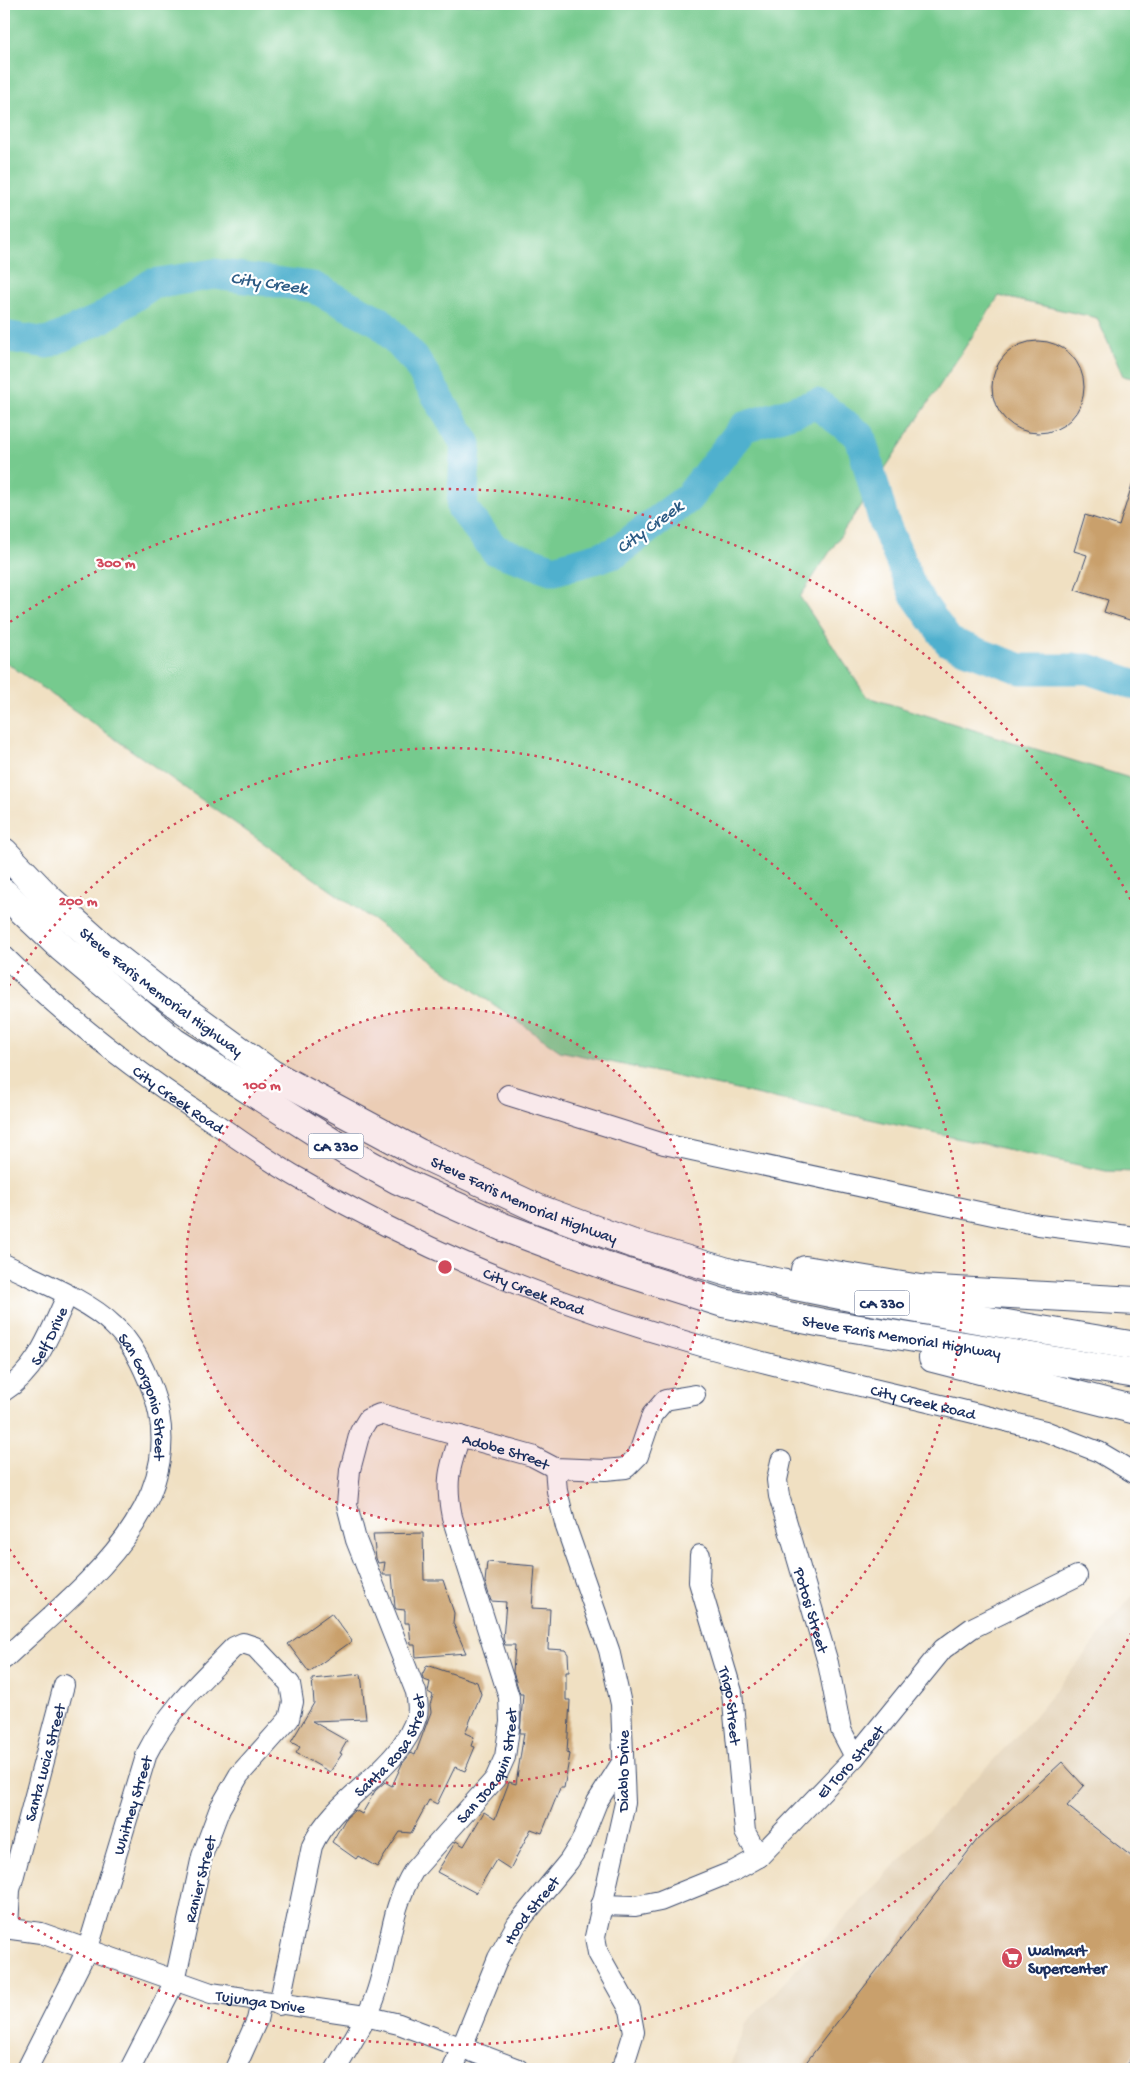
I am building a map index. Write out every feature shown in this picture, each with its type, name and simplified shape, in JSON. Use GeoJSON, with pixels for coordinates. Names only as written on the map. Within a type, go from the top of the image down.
{"type":"FeatureCollection","features":[{"type":"Feature","properties":{"kind":"highway","name":"Steve Faris Memorial Highway"},"geometry":{"type":"LineString","coordinates":[[4,852],[49,899],[104,948],[160,992],[272,1074],[419,1153],[539,1210],[631,1243],[731,1273],[792,1286],[1136,1346]]}},
{"type":"Feature","properties":{"kind":"highway","name":"Steve Faris Memorial Highway"},"geometry":{"type":"LineString","coordinates":[[4,893],[62,948],[174,1042],[347,1152],[398,1180],[503,1227],[612,1268],[723,1303],[823,1323],[1136,1374]]}},
{"type":"Feature","properties":{"kind":"highway"},"geometry":{"type":"LineString","coordinates":[[631,1243],[920,1289],[1136,1301]]}},
{"type":"Feature","properties":{"kind":"highway"},"geometry":{"type":"LineString","coordinates":[[723,1303],[1136,1410]]}},
{"type":"Feature","properties":{"kind":"street","name":"City Creek Road"},"geometry":{"type":"LineString","coordinates":[[4,956],[117,1056],[193,1109],[300,1179],[360,1212],[460,1262],[577,1307],[705,1347],[1045,1432],[1099,1452],[1136,1474]]}},
{"type":"Feature","properties":{"kind":"street"},"geometry":{"type":"LineString","coordinates":[[508,1096],[664,1144],[1039,1225],[1136,1237]]}},
{"type":"Feature","properties":{"kind":"street","name":"San Gorgonio Street"},"geometry":{"type":"LineString","coordinates":[[4,1264],[67,1296],[113,1324],[141,1360],[159,1408],[162,1449],[152,1489],[134,1528],[109,1560],[4,1659]]}},
{"type":"Feature","properties":{"kind":"street","name":"Self Drive"},"geometry":{"type":"LineString","coordinates":[[4,1391],[16,1383],[40,1354],[67,1296]]}},
{"type":"Feature","properties":{"kind":"street","name":"Adobe Street"},"geometry":{"type":"LineString","coordinates":[[368,1419],[380,1414],[532,1456],[554,1468],[605,1470],[626,1468],[638,1456],[652,1415],[665,1400],[695,1395]]}},
{"type":"Feature","properties":{"kind":"street","name":"Santa Rosa Street"},"geometry":{"type":"LineString","coordinates":[[235,2069],[257,2020],[270,2003],[312,1846],[320,1829],[390,1759],[407,1737],[418,1714],[416,1692],[356,1540],[347,1505],[350,1470],[360,1432],[368,1419]]}},
{"type":"Feature","properties":{"kind":"street","name":"San Joaquin Street"},"geometry":{"type":"LineString","coordinates":[[336,2069],[376,1996],[395,1909],[405,1885],[414,1870],[495,1779],[505,1756],[510,1722],[508,1697],[452,1517],[447,1493],[449,1468],[460,1436]]}},
{"type":"Feature","properties":{"kind":"street","name":"Potosi Street"},"geometry":{"type":"LineString","coordinates":[[781,1461],[777,1480],[778,1496],[828,1662],[841,1730],[855,1757]]}},
{"type":"Feature","properties":{"kind":"street","name":"Diablo Drive"},"geometry":{"type":"LineString","coordinates":[[554,1468],[557,1491],[566,1527],[611,1659],[621,1704],[625,1803],[595,1937],[598,1953],[630,2010],[634,2032],[624,2064],[620,2069]]}},
{"type":"Feature","properties":{"kind":"street","name":"Trigo Street"},"geometry":{"type":"LineString","coordinates":[[700,1555],[699,1582],[732,1692],[745,1832],[759,1857]]}},
{"type":"Feature","properties":{"kind":"street","name":"El Toro Street"},"geometry":{"type":"LineString","coordinates":[[601,1905],[635,1906],[660,1901],[734,1871],[759,1857],[855,1757],[942,1649],[972,1628],[1077,1576]]}},
{"type":"Feature","properties":{"kind":"street","name":"Whitney Street"},"geometry":{"type":"LineString","coordinates":[[27,2069],[88,1948],[147,1753],[160,1728],[172,1712],[234,1647],[243,1643],[255,1647],[290,1684],[292,1702]]}},
{"type":"Feature","properties":{"kind":"street","name":"Santa Lucia Street"},"geometry":{"type":"LineString","coordinates":[[6,1928],[10,1890],[64,1685]]}},
{"type":"Feature","properties":{"kind":"street","name":"Ranier Street"},"geometry":{"type":"LineString","coordinates":[[130,2069],[175,1981],[202,1856],[220,1808],[239,1775],[289,1719],[292,1702]]}},
{"type":"Feature","properties":{"kind":"street","name":"Hood Street"},"geometry":{"type":"LineString","coordinates":[[453,2069],[464,2048],[498,1958],[517,1924],[569,1861],[581,1842],[597,1802],[623,1761]]}},
{"type":"Feature","properties":{"kind":"street","name":"Tujunga Drive"},"geometry":{"type":"LineString","coordinates":[[6,1928],[41,1933],[211,1993],[365,2016],[398,2024],[518,2069]]}},
{"type":"Feature","properties":{"kind":"shaded area","name":"Walmart Supercenter"},"geometry":{"type":"Polygon","coordinates":[[[1133,1595],[1136,1596],[1136,2069],[729,2069],[745,2024],[1032,1719],[1133,1595]]]}},
{"type":"Feature","properties":{"kind":"green space"},"geometry":{"type":"Polygon","coordinates":[[[4,4],[1136,4],[1136,379],[1123,376],[1097,318],[999,296],[800,597],[867,697],[1136,780],[1136,1172],[1106,1171],[560,1051],[4,661],[4,4]]]}},
{"type":"Feature","properties":{"kind":"building"},"geometry":{"type":"Polygon","coordinates":[[[1038,341],[1056,344],[1071,354],[1081,369],[1084,387],[1081,405],[1071,420],[1056,430],[1038,433],[1020,430],[1005,420],[995,405],[992,387],[995,369],[1005,354],[1020,344],[1038,341]]]}},
{"type":"Feature","properties":{"kind":"building"},"geometry":{"type":"Polygon","coordinates":[[[1133,482],[1136,482],[1136,622],[1104,612],[1108,600],[1075,590],[1087,555],[1074,551],[1085,515],[1119,526],[1133,482]]]}},
{"type":"Feature","properties":{"kind":"building"},"geometry":{"type":"Polygon","coordinates":[[[423,1533],[424,1580],[443,1580],[454,1613],[453,1623],[466,1653],[416,1657],[415,1645],[411,1645],[409,1623],[405,1623],[405,1610],[396,1609],[395,1607],[392,1575],[383,1575],[385,1562],[378,1563],[376,1558],[373,1534],[423,1533]]]}},
{"type":"Feature","properties":{"kind":"building"},"geometry":{"type":"Polygon","coordinates":[[[487,1562],[535,1566],[532,1608],[550,1609],[548,1649],[565,1650],[568,1654],[569,1672],[566,1672],[566,1700],[570,1700],[567,1753],[570,1754],[564,1788],[560,1788],[542,1833],[531,1829],[510,1869],[496,1860],[476,1893],[437,1872],[456,1841],[464,1846],[484,1812],[495,1819],[509,1782],[516,1784],[524,1733],[520,1733],[523,1694],[520,1694],[513,1672],[515,1645],[505,1645],[503,1639],[506,1602],[491,1601],[485,1582],[487,1562]]]}},
{"type":"Feature","properties":{"kind":"building"},"geometry":{"type":"Polygon","coordinates":[[[331,1613],[352,1641],[309,1672],[288,1644],[331,1613]]]}},
{"type":"Feature","properties":{"kind":"building"},"geometry":{"type":"Polygon","coordinates":[[[427,1665],[477,1682],[481,1694],[465,1733],[474,1737],[471,1746],[475,1747],[465,1771],[455,1767],[437,1804],[429,1800],[411,1833],[400,1832],[377,1867],[358,1856],[356,1859],[332,1842],[346,1818],[355,1810],[362,1814],[375,1791],[385,1782],[392,1786],[402,1764],[411,1753],[415,1755],[431,1712],[430,1705],[433,1695],[428,1692],[430,1682],[424,1680],[422,1675],[427,1665]]]}},
{"type":"Feature","properties":{"kind":"building"},"geometry":{"type":"Polygon","coordinates":[[[361,1674],[366,1719],[312,1721],[347,1741],[340,1753],[342,1754],[330,1772],[296,1753],[300,1747],[291,1742],[314,1703],[312,1679],[361,1674]]]}},
{"type":"Feature","properties":{"kind":"building","name":"Walmart Supercenter"},"geometry":{"type":"Polygon","coordinates":[[[1062,1762],[1084,1786],[1067,1806],[1136,1860],[1136,2052],[1123,2069],[801,2069],[977,1840],[1062,1762]]]}},
{"type":"Feature","properties":{"kind":"waterway","name":"City Creek"},"geometry":{"type":"LineString","coordinates":[[4,336],[47,343],[100,319],[152,284],[214,274],[313,287],[380,322],[416,361],[466,444],[462,508],[495,550],[554,570],[615,553],[688,498],[744,427],[817,404],[860,436],[884,522],[914,593],[949,642],[1021,669],[1088,669],[1136,685]]}},
{"type":"Feature","properties":{"kind":"place","name":"Walmart Supercenter"},"geometry":{"type":"Point","coordinates":[1012,1958]}}]}
